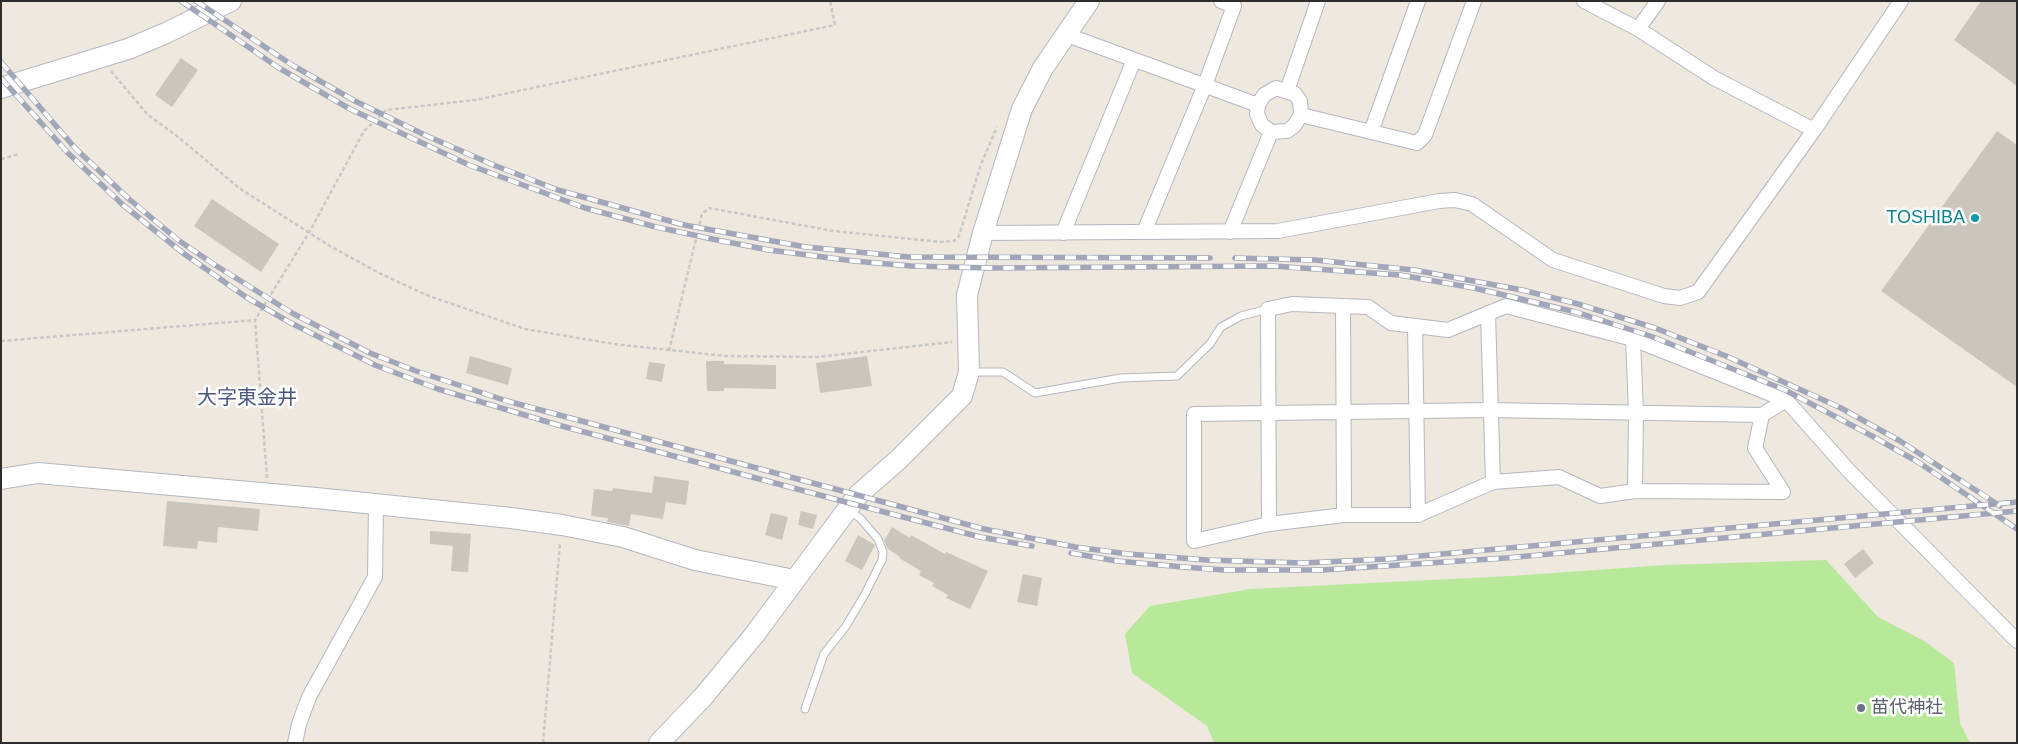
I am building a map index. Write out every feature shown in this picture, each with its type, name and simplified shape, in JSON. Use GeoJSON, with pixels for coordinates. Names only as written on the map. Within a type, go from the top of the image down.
{"type":"FeatureCollection","features":[{"type":"Feature","properties":{"kind":"street"},"geometry":{"type":"LineString","coordinates":[[1,88],[128,50],[231,1]]}},
{"type":"Feature","properties":{"kind":"street"},"geometry":{"type":"LineString","coordinates":[[658,743],[703,697],[756,634],[858,495],[899,459],[962,396],[969,372],[967,295],[983,233],[1022,109],[1044,68],[1089,1]]}},
{"type":"Feature","properties":{"kind":"street"},"geometry":{"type":"LineString","coordinates":[[1144,232],[1205,85],[1235,4],[1221,1]]}},
{"type":"Feature","properties":{"kind":"street"},"geometry":{"type":"LineString","coordinates":[[1287,91],[1318,1]]}},
{"type":"Feature","properties":{"kind":"street"},"geometry":{"type":"LineString","coordinates":[[1371,132],[1418,1]]}},
{"type":"Feature","properties":{"kind":"street"},"geometry":{"type":"LineString","coordinates":[[1301,116],[1417,143],[1425,135],[1474,1]]}},
{"type":"Feature","properties":{"kind":"street"},"geometry":{"type":"LineString","coordinates":[[1584,1],[1638,29],[1714,78],[1814,130]]}},
{"type":"Feature","properties":{"kind":"street"},"geometry":{"type":"LineString","coordinates":[[1638,29],[1658,1]]}},
{"type":"Feature","properties":{"kind":"street"},"geometry":{"type":"LineString","coordinates":[[983,233],[1278,231],[1439,201],[1456,200],[1472,204],[1553,260],[1664,296],[1680,298],[1698,292],[1814,130],[1901,1]]}},
{"type":"Feature","properties":{"kind":"street"},"geometry":{"type":"LineString","coordinates":[[1067,35],[1258,104]]}},
{"type":"Feature","properties":{"kind":"street"},"geometry":{"type":"LineString","coordinates":[[1063,233],[1134,60]]}},
{"type":"Feature","properties":{"kind":"street"},"geometry":{"type":"LineString","coordinates":[[1276,88],[1287,91],[1295,94],[1300,101],[1301,116],[1294,126],[1287,130],[1271,132],[1262,126],[1257,114],[1258,104],[1264,95],[1276,88]]}},
{"type":"Feature","properties":{"kind":"street"},"geometry":{"type":"LineString","coordinates":[[1230,232],[1271,132]]}},
{"type":"Feature","properties":{"kind":"street"},"geometry":{"type":"LineString","coordinates":[[1269,524],[1268,309],[1292,304],[1368,307],[1391,323],[1448,330],[1506,306],[1633,340],[1786,400],[1849,471],[2017,641]]}},
{"type":"Feature","properties":{"kind":"street"},"geometry":{"type":"LineString","coordinates":[[1343,306],[1344,515]]}},
{"type":"Feature","properties":{"kind":"street"},"geometry":{"type":"LineString","coordinates":[[1488,313],[1493,482]]}},
{"type":"Feature","properties":{"kind":"street"},"geometry":{"type":"LineString","coordinates":[[1415,326],[1418,515]]}},
{"type":"Feature","properties":{"kind":"street"},"geometry":{"type":"LineString","coordinates":[[1633,340],[1636,412],[1635,490]]}},
{"type":"Feature","properties":{"kind":"street"},"geometry":{"type":"LineString","coordinates":[[1762,415],[1755,448],[1783,492],[1635,490],[1600,496],[1559,477],[1493,482],[1418,515],[1344,515],[1269,524],[1194,541],[1194,414],[1490,410],[1762,415],[1786,400]]}},
{"type":"Feature","properties":{"kind":"street"},"geometry":{"type":"LineString","coordinates":[[1,479],[38,473],[268,494],[562,525],[622,538],[694,560],[794,580]]}},
{"type":"Feature","properties":{"kind":"street"},"geometry":{"type":"LineString","coordinates":[[295,743],[299,724],[309,697],[376,577],[376,505]]}},
{"type":"Feature","properties":{"kind":"lane"},"geometry":{"type":"LineString","coordinates":[[969,372],[1003,372],[1035,393],[1121,378],[1177,376],[1210,344],[1221,327],[1241,316],[1268,309]]}},
{"type":"Feature","properties":{"kind":"lane"},"geometry":{"type":"LineString","coordinates":[[805,709],[824,654],[846,626],[861,602],[882,560],[883,552],[878,539],[860,518],[847,509]]}},
{"type":"Feature","properties":{"kind":"path"},"geometry":{"type":"LineString","coordinates":[[268,494],[255,320],[310,232],[364,131],[386,110],[475,100],[835,25],[830,1]]}},
{"type":"Feature","properties":{"kind":"path"},"geometry":{"type":"LineString","coordinates":[[128,50],[111,72],[148,115],[177,136],[239,188],[330,246],[381,274],[429,296],[525,329],[614,344],[726,356],[817,358],[968,340]]}},
{"type":"Feature","properties":{"kind":"path"},"geometry":{"type":"LineString","coordinates":[[1,160],[19,154]]}},
{"type":"Feature","properties":{"kind":"path"},"geometry":{"type":"LineString","coordinates":[[669,351],[702,214],[709,208],[833,231],[941,242],[954,241],[959,236],[980,167]]}},
{"type":"Feature","properties":{"kind":"path"},"geometry":{"type":"LineString","coordinates":[[1,341],[255,320]]}},
{"type":"Feature","properties":{"kind":"path"},"geometry":{"type":"LineString","coordinates":[[543,743],[562,525]]}},
{"type":"Feature","properties":{"kind":"green space"},"geometry":{"type":"Polygon","coordinates":[[[1826,560],[1878,617],[1926,642],[1954,663],[1960,723],[1970,743],[1214,743],[1207,726],[1132,673],[1125,634],[1150,606],[1251,589],[1511,576],[1666,565],[1826,560]]]}},
{"type":"Feature","properties":{"kind":"building"},"geometry":{"type":"Polygon","coordinates":[[[1981,1],[2017,1],[2017,86],[1954,40],[1981,1]]]}},
{"type":"Feature","properties":{"kind":"building"},"geometry":{"type":"Polygon","coordinates":[[[181,58],[198,70],[172,107],[155,95],[181,58]]]}},
{"type":"Feature","properties":{"kind":"building","name":"TOSHIBA"},"geometry":{"type":"Polygon","coordinates":[[[1997,131],[2017,145],[2017,387],[1881,291],[1997,131]]]}},
{"type":"Feature","properties":{"kind":"building"},"geometry":{"type":"Polygon","coordinates":[[[212,199],[279,244],[261,272],[194,226],[212,199]]]}},
{"type":"Feature","properties":{"kind":"building"},"geometry":{"type":"Polygon","coordinates":[[[470,356],[512,368],[508,385],[466,373],[470,356]]]}},
{"type":"Feature","properties":{"kind":"building"},"geometry":{"type":"Polygon","coordinates":[[[867,356],[872,386],[820,393],[816,363],[867,356]]]}},
{"type":"Feature","properties":{"kind":"building"},"geometry":{"type":"Polygon","coordinates":[[[706,361],[724,361],[724,364],[776,365],[776,389],[724,388],[724,391],[707,391],[706,361]]]}},
{"type":"Feature","properties":{"kind":"building"},"geometry":{"type":"Polygon","coordinates":[[[649,362],[665,364],[662,382],[646,379],[649,362]]]}},
{"type":"Feature","properties":{"kind":"building"},"geometry":{"type":"Polygon","coordinates":[[[654,476],[689,481],[686,505],[666,502],[663,519],[631,514],[629,526],[607,522],[608,518],[591,516],[594,489],[612,491],[613,488],[652,493],[654,476]]]}},
{"type":"Feature","properties":{"kind":"building"},"geometry":{"type":"Polygon","coordinates":[[[167,501],[260,509],[258,531],[218,527],[217,543],[198,541],[197,549],[163,546],[167,501]]]}},
{"type":"Feature","properties":{"kind":"building"},"geometry":{"type":"Polygon","coordinates":[[[801,511],[817,515],[813,529],[798,525],[801,511]]]}},
{"type":"Feature","properties":{"kind":"building"},"geometry":{"type":"Polygon","coordinates":[[[771,513],[788,517],[782,540],[765,535],[771,513]]]}},
{"type":"Feature","properties":{"kind":"building"},"geometry":{"type":"Polygon","coordinates":[[[892,527],[910,538],[911,535],[945,554],[946,552],[988,571],[970,609],[946,598],[948,595],[932,586],[934,583],[919,575],[921,571],[888,549],[884,541],[892,527]]]}},
{"type":"Feature","properties":{"kind":"building"},"geometry":{"type":"Polygon","coordinates":[[[430,531],[471,534],[468,572],[451,571],[453,546],[430,544],[430,531]]]}},
{"type":"Feature","properties":{"kind":"building"},"geometry":{"type":"Polygon","coordinates":[[[858,535],[875,545],[862,570],[845,561],[858,535]]]}},
{"type":"Feature","properties":{"kind":"building"},"geometry":{"type":"Polygon","coordinates":[[[1863,549],[1874,563],[1855,578],[1844,564],[1863,549]]]}},
{"type":"Feature","properties":{"kind":"building"},"geometry":{"type":"Polygon","coordinates":[[[1023,574],[1042,578],[1037,606],[1017,602],[1023,574]]]}},
{"type":"Feature","properties":{"kind":"railway"},"geometry":{"type":"LineString","coordinates":[[181,1],[279,68],[350,109],[469,165],[585,208],[656,227],[717,240],[769,250],[854,261],[911,266],[991,268],[1273,266],[1400,275],[1474,288],[1576,312],[1653,337],[1785,390],[1918,462],[2017,529]]}},
{"type":"Feature","properties":{"kind":"railway"},"geometry":{"type":"LineString","coordinates":[[196,1],[292,65],[355,101],[427,136],[558,190],[684,225],[806,247],[909,257],[1210,258]]}},
{"type":"Feature","properties":{"kind":"railway"},"geometry":{"type":"LineString","coordinates":[[1,62],[75,148],[129,199],[178,240],[292,313],[370,353],[416,371],[507,401],[984,529],[1075,547],[1128,554],[1207,560],[1303,563],[1387,559],[2017,502]]}},
{"type":"Feature","properties":{"kind":"railway"},"geometry":{"type":"LineString","coordinates":[[1,78],[68,153],[123,205],[183,253],[246,297],[289,322],[375,365],[438,389],[558,425],[980,537],[1032,546]]}},
{"type":"Feature","properties":{"kind":"railway"},"geometry":{"type":"LineString","coordinates":[[1235,258],[1315,260],[1414,270],[1522,290],[1578,304],[1655,328],[1726,356],[1841,408],[1900,441],[2000,506]]}},
{"type":"Feature","properties":{"kind":"railway"},"geometry":{"type":"LineString","coordinates":[[1071,553],[1117,561],[1224,570],[1323,570],[1506,558],[2017,511]]}},
{"type":"Feature","properties":{"kind":"place","name":"TOSHIBA"},"geometry":{"type":"Point","coordinates":[1975,218]}},
{"type":"Feature","properties":{"kind":"place","name":"苗代神社"},"geometry":{"type":"Point","coordinates":[1861,708]}},
{"type":"Feature","properties":{"kind":"district","name":"大字東金井"},"geometry":{"type":"Point","coordinates":[247,398]}}]}
